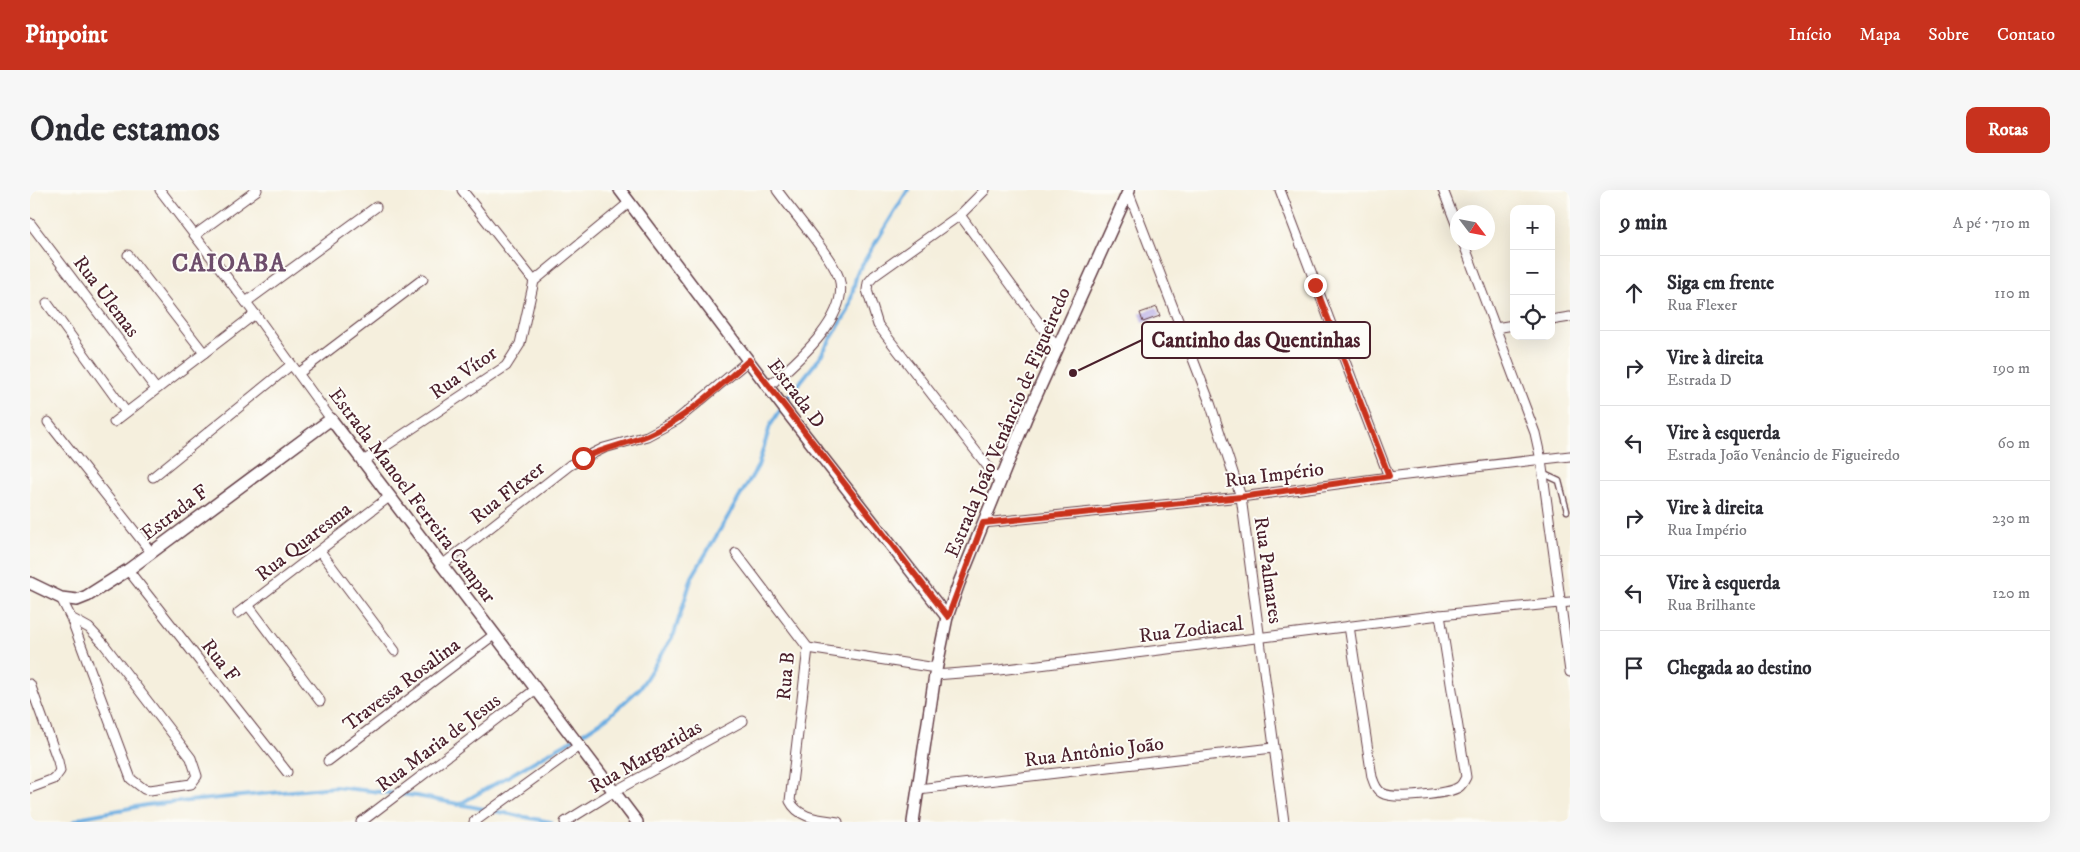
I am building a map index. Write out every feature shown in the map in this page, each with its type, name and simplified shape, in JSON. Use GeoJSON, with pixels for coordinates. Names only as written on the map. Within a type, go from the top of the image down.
{"type":"FeatureCollection","features":[{"type":"Feature","properties":{"kind":"street","name":"Estrada Manoel Ferreira Campar"},"geometry":{"type":"LineString","coordinates":[[160,190],[255,314],[291,365],[299,373],[362,462],[580,745],[636,822]]}},
{"type":"Feature","properties":{"kind":"street"},"geometry":{"type":"LineString","coordinates":[[195,235],[257,190]]}},
{"type":"Feature","properties":{"kind":"street"},"geometry":{"type":"LineString","coordinates":[[462,190],[534,282],[630,202]]}},
{"type":"Feature","properties":{"kind":"street","name":"Estrada D"},"geometry":{"type":"LineString","coordinates":[[620,190],[787,412],[948,617]]}},
{"type":"Feature","properties":{"kind":"street"},"geometry":{"type":"LineString","coordinates":[[771,389],[802,357],[828,324],[835,309],[839,293],[839,279],[835,270],[777,190]]}},
{"type":"Feature","properties":{"kind":"street"},"geometry":{"type":"LineString","coordinates":[[985,190],[960,215],[868,283],[869,301],[878,324],[999,481]]}},
{"type":"Feature","properties":{"kind":"street","name":"Estrada João Venâncio de Figueiredo"},"geometry":{"type":"LineString","coordinates":[[913,822],[935,672],[948,617],[999,481],[1129,190]]}},
{"type":"Feature","properties":{"kind":"street","name":"Rua Palmares"},"geometry":{"type":"LineString","coordinates":[[1129,190],[1197,368],[1241,497],[1284,822]]}},
{"type":"Feature","properties":{"kind":"street"},"geometry":{"type":"LineString","coordinates":[[1280,190],[1389,476]]}},
{"type":"Feature","properties":{"kind":"street"},"geometry":{"type":"LineString","coordinates":[[1443,190],[1450,208]]}},
{"type":"Feature","properties":{"kind":"street"},"geometry":{"type":"LineString","coordinates":[[246,302],[376,207]]}},
{"type":"Feature","properties":{"kind":"street"},"geometry":{"type":"LineString","coordinates":[[960,215],[1058,349]]}},
{"type":"Feature","properties":{"kind":"street","name":"Rua Ulemas"},"geometry":{"type":"LineString","coordinates":[[30,223],[156,389]]}},
{"type":"Feature","properties":{"kind":"street"},"geometry":{"type":"LineString","coordinates":[[1465,250],[1534,433],[1541,460],[1570,672]]}},
{"type":"Feature","properties":{"kind":"street"},"geometry":{"type":"LineString","coordinates":[[128,255],[204,353]]}},
{"type":"Feature","properties":{"kind":"street"},"geometry":{"type":"LineString","coordinates":[[299,373],[423,279]]}},
{"type":"Feature","properties":{"kind":"street","name":"Rua Vítor"},"geometry":{"type":"LineString","coordinates":[[362,462],[506,366],[520,344],[534,282]]}},
{"type":"Feature","properties":{"kind":"street"},"geometry":{"type":"LineString","coordinates":[[47,303],[126,412]]}},
{"type":"Feature","properties":{"kind":"street"},"geometry":{"type":"LineString","coordinates":[[114,422],[255,314]]}},
{"type":"Feature","properties":{"kind":"street"},"geometry":{"type":"LineString","coordinates":[[1555,319],[1570,317]]}},
{"type":"Feature","properties":{"kind":"street"},"geometry":{"type":"LineString","coordinates":[[1495,328],[1510,326]]}},
{"type":"Feature","properties":{"kind":"street","name":"Rua Flexer"},"geometry":{"type":"LineString","coordinates":[[442,564],[570,465],[604,448],[646,436],[677,420],[749,360]]}},
{"type":"Feature","properties":{"kind":"street"},"geometry":{"type":"LineString","coordinates":[[153,477],[291,365]]}},
{"type":"Feature","properties":{"kind":"street","name":"Estrada F"},"geometry":{"type":"LineString","coordinates":[[30,583],[60,598],[77,600],[87,596],[128,570],[331,419]]}},
{"type":"Feature","properties":{"kind":"street"},"geometry":{"type":"LineString","coordinates":[[48,422],[151,552]]}},
{"type":"Feature","properties":{"kind":"street","name":"Rua Império"},"geometry":{"type":"LineString","coordinates":[[983,523],[1241,497],[1389,476],[1570,456]]}},
{"type":"Feature","properties":{"kind":"street","name":"Rua Quaresma"},"geometry":{"type":"LineString","coordinates":[[238,613],[389,497]]}},
{"type":"Feature","properties":{"kind":"street"},"geometry":{"type":"LineString","coordinates":[[320,551],[395,651]]}},
{"type":"Feature","properties":{"kind":"street","name":"Rua B"},"geometry":{"type":"LineString","coordinates":[[736,553],[808,648],[789,795],[793,807],[798,812],[812,818],[838,822]]}},
{"type":"Feature","properties":{"kind":"street","name":"Rua F"},"geometry":{"type":"LineString","coordinates":[[128,570],[287,772]]}},
{"type":"Feature","properties":{"kind":"street"},"geometry":{"type":"LineString","coordinates":[[60,598],[72,618],[132,778],[137,784],[150,790],[191,784],[197,776],[190,758],[103,644],[88,628],[72,618]]}},
{"type":"Feature","properties":{"kind":"street","name":"Rua Zodiacal"},"geometry":{"type":"LineString","coordinates":[[808,648],[935,672],[999,670],[1260,639],[1440,615],[1570,602]]}},
{"type":"Feature","properties":{"kind":"street"},"geometry":{"type":"LineString","coordinates":[[248,605],[320,701]]}},
{"type":"Feature","properties":{"kind":"street"},"geometry":{"type":"LineString","coordinates":[[1349,626],[1375,787],[1380,793],[1393,797],[1449,791],[1460,787],[1466,778],[1440,615]]}},
{"type":"Feature","properties":{"kind":"street","name":"Travessa Rosalina"},"geometry":{"type":"LineString","coordinates":[[328,761],[495,634]]}},
{"type":"Feature","properties":{"kind":"street"},"geometry":{"type":"LineString","coordinates":[[30,684],[58,761],[60,772],[54,779],[30,788]]}},
{"type":"Feature","properties":{"kind":"street","name":"Rua Maria de Jesus"},"geometry":{"type":"LineString","coordinates":[[361,822],[536,689]]}},
{"type":"Feature","properties":{"kind":"street","name":"Rua Margaridas"},"geometry":{"type":"LineString","coordinates":[[565,822],[615,791],[743,721]]}},
{"type":"Feature","properties":{"kind":"street"},"geometry":{"type":"LineString","coordinates":[[476,820],[580,745]]}},
{"type":"Feature","properties":{"kind":"street","name":"Rua Antônio João"},"geometry":{"type":"LineString","coordinates":[[918,789],[1273,748]]}},
{"type":"Feature","properties":{"kind":"lane"},"geometry":{"type":"LineString","coordinates":[[1543,474],[1559,481],[1567,511]]}},
{"type":"Feature","properties":{"kind":"building"},"geometry":{"type":"Polygon","coordinates":[[[1157,307],[1160,316],[1143,322],[1140,313],[1157,307]]]}},
{"type":"Feature","properties":{"kind":"waterway"},"geometry":{"type":"LineString","coordinates":[[458,805],[582,734],[608,717],[640,688],[674,634],[692,577],[758,466],[770,426],[789,396],[818,360],[848,311],[857,273],[908,190]]}},
{"type":"Feature","properties":{"kind":"waterway"},"geometry":{"type":"LineString","coordinates":[[73,822],[83,817],[146,805],[335,787],[417,796],[551,822]]}},
{"type":"Feature","properties":{"kind":"place","name":"Cantinho das Quentinhas"},"geometry":{"type":"Point","coordinates":[1073,373]}},
{"type":"Feature","properties":{"kind":"district","name":"CAIOABA"},"geometry":{"type":"Point","coordinates":[229,262]}},
{"type":"Feature","properties":{"kind":"route"},"geometry":{"type":"LineString","coordinates":[[583,458],[604,448],[646,436],[677,420],[749,360],[787,412],[948,617],[958,583],[983,523],[1241,497],[1389,476],[1315,285]]}}]}
